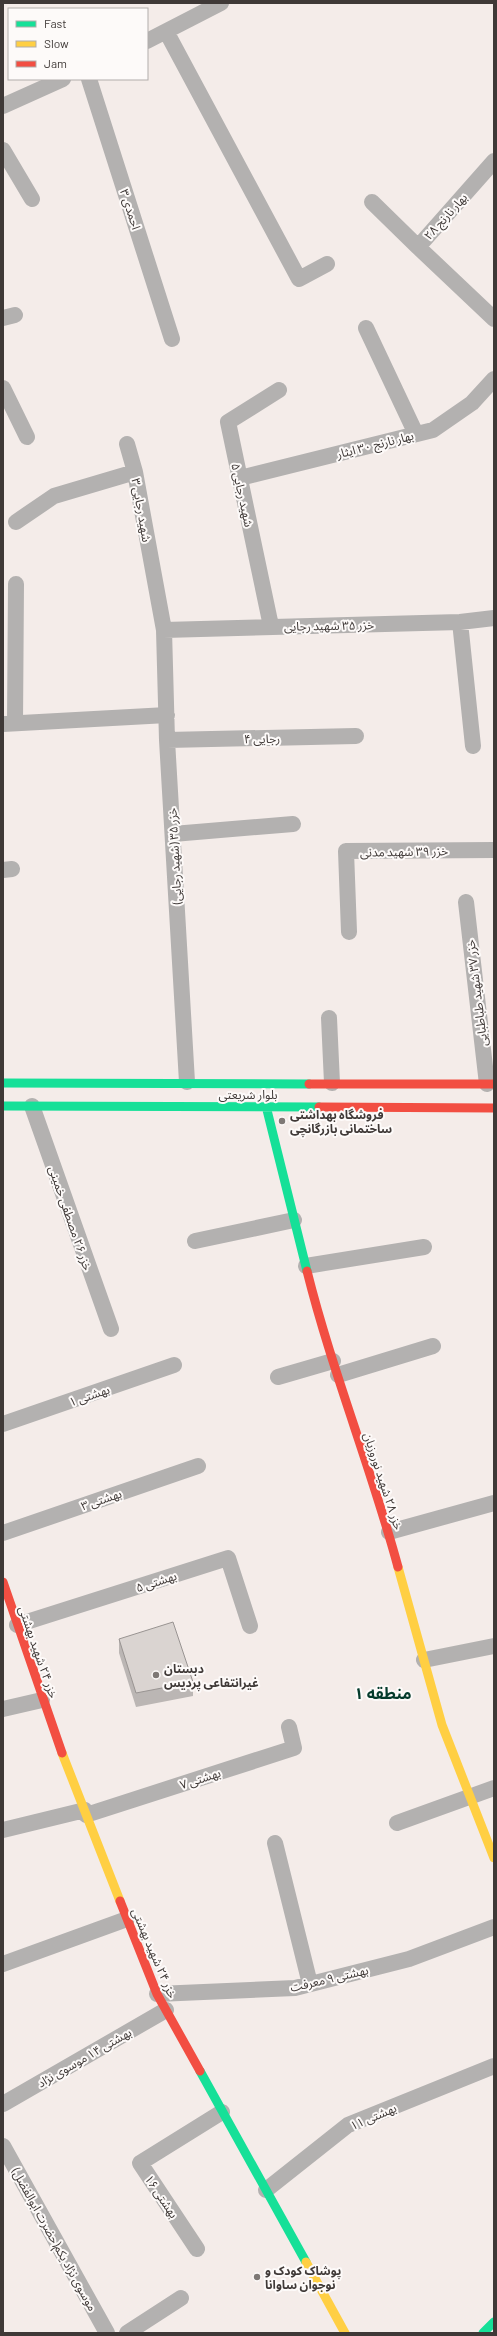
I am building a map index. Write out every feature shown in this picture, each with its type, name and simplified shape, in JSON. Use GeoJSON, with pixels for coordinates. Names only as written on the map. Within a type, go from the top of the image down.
{"type":"FeatureCollection","features":[{"type":"Feature","properties":{"kind":"street"},"geometry":{"type":"LineString","coordinates":[[148,41],[167,33],[221,3]]}},
{"type":"Feature","properties":{"kind":"street"},"geometry":{"type":"LineString","coordinates":[[167,33],[299,279],[328,264]]}},
{"type":"Feature","properties":{"kind":"street"},"geometry":{"type":"LineString","coordinates":[[3,106],[61,80]]}},
{"type":"Feature","properties":{"kind":"street","name":"احمدی ۳"},"geometry":{"type":"LineString","coordinates":[[89,80],[172,339]]}},
{"type":"Feature","properties":{"kind":"street"},"geometry":{"type":"LineString","coordinates":[[3,150],[32,199]]}},
{"type":"Feature","properties":{"kind":"street","name":"بهار نارنج ۲۸"},"geometry":{"type":"LineString","coordinates":[[494,161],[418,247],[494,319]]}},
{"type":"Feature","properties":{"kind":"street"},"geometry":{"type":"LineString","coordinates":[[372,202],[418,247]]}},
{"type":"Feature","properties":{"kind":"street"},"geometry":{"type":"LineString","coordinates":[[366,328],[416,434]]}},
{"type":"Feature","properties":{"kind":"street","name":"بهار نارنج ۳۰ ایثار"},"geometry":{"type":"LineString","coordinates":[[240,478],[433,430],[472,403],[494,379]]}},
{"type":"Feature","properties":{"kind":"street"},"geometry":{"type":"LineString","coordinates":[[3,388],[27,437]]}},
{"type":"Feature","properties":{"kind":"street","name":"شهید رجایی ۵"},"geometry":{"type":"LineString","coordinates":[[271,626],[228,422],[279,390]]}},
{"type":"Feature","properties":{"kind":"street"},"geometry":{"type":"LineString","coordinates":[[127,444],[135,472]]}},
{"type":"Feature","properties":{"kind":"street","name":"شهید رجایی ۳"},"geometry":{"type":"LineString","coordinates":[[16,522],[54,496],[135,472],[164,630]]}},
{"type":"Feature","properties":{"kind":"street"},"geometry":{"type":"LineString","coordinates":[[16,584],[9,723],[166,715]]}},
{"type":"Feature","properties":{"kind":"street","name":"خزر ۳۵ شهید رجایی"},"geometry":{"type":"LineString","coordinates":[[164,630],[460,622],[494,618]]}},
{"type":"Feature","properties":{"kind":"street"},"geometry":{"type":"LineString","coordinates":[[460,622],[473,746]]}},
{"type":"Feature","properties":{"kind":"street","name":"خزر ۳۵ (شهید رجایی)"},"geometry":{"type":"LineString","coordinates":[[164,630],[166,715],[188,1082]]}},
{"type":"Feature","properties":{"kind":"street","name":"رجایی ۴"},"geometry":{"type":"LineString","coordinates":[[168,740],[356,736]]}},
{"type":"Feature","properties":{"kind":"street"},"geometry":{"type":"LineString","coordinates":[[173,834],[293,824]]}},
{"type":"Feature","properties":{"kind":"street","name":"خزر ۳۹ شهید مدنی"},"geometry":{"type":"LineString","coordinates":[[349,932],[346,852],[494,850]]}},
{"type":"Feature","properties":{"kind":"street","name":"خزر ۳۷ شهید طباطبایی"},"geometry":{"type":"LineString","coordinates":[[466,902],[490,1084]]}},
{"type":"Feature","properties":{"kind":"street"},"geometry":{"type":"LineString","coordinates":[[329,1018],[332,1082]]}},
{"type":"Feature","properties":{"kind":"street","name":"بلوار شریعتی"},"geometry":{"type":"LineString","coordinates":[[3,1082],[332,1082],[490,1084]]}},
{"type":"Feature","properties":{"kind":"street","name":"بلوار شریعتی"},"geometry":{"type":"LineString","coordinates":[[3,1106],[494,1108]]}},
{"type":"Feature","properties":{"kind":"street","name":"خزر ۲۶ مصطفی خمینی"},"geometry":{"type":"LineString","coordinates":[[32,1106],[110,1329]]}},
{"type":"Feature","properties":{"kind":"street","name":"خزر ۲۸ شهید نوروزیان"},"geometry":{"type":"LineString","coordinates":[[266,1106],[320,1322],[388,1532],[442,1725],[494,1858]]}},
{"type":"Feature","properties":{"kind":"street"},"geometry":{"type":"LineString","coordinates":[[195,1242],[294,1220]]}},
{"type":"Feature","properties":{"kind":"street"},"geometry":{"type":"LineString","coordinates":[[306,1266],[424,1247]]}},
{"type":"Feature","properties":{"kind":"street"},"geometry":{"type":"LineString","coordinates":[[278,1377],[335,1368],[433,1346]]}},
{"type":"Feature","properties":{"kind":"street","name":"بهشتی ۱"},"geometry":{"type":"LineString","coordinates":[[3,1424],[174,1365]]}},
{"type":"Feature","properties":{"kind":"street","name":"بهشتی ۳"},"geometry":{"type":"LineString","coordinates":[[3,1533],[198,1466]]}},
{"type":"Feature","properties":{"kind":"street"},"geometry":{"type":"LineString","coordinates":[[388,1532],[494,1503]]}},
{"type":"Feature","properties":{"kind":"street","name":"بهشتی ۵"},"geometry":{"type":"LineString","coordinates":[[17,1625],[228,1558],[250,1626]]}},
{"type":"Feature","properties":{"kind":"street","name":"خزر ۲۴ شهید بهشتی"},"geometry":{"type":"LineString","coordinates":[[3,1582],[42,1700],[157,1994],[345,2333]]}},
{"type":"Feature","properties":{"kind":"street"},"geometry":{"type":"LineString","coordinates":[[424,1660],[494,1646]]}},
{"type":"Feature","properties":{"kind":"street"},"geometry":{"type":"LineString","coordinates":[[3,1709],[42,1700]]}},
{"type":"Feature","properties":{"kind":"street","name":"بهشتی ۷"},"geometry":{"type":"LineString","coordinates":[[86,1812],[294,1748],[289,1727]]}},
{"type":"Feature","properties":{"kind":"street"},"geometry":{"type":"LineString","coordinates":[[397,1823],[494,1788]]}},
{"type":"Feature","properties":{"kind":"street"},"geometry":{"type":"LineString","coordinates":[[3,1830],[86,1812]]}},
{"type":"Feature","properties":{"kind":"street"},"geometry":{"type":"LineString","coordinates":[[275,1844],[310,1984]]}},
{"type":"Feature","properties":{"kind":"street"},"geometry":{"type":"LineString","coordinates":[[3,1964],[127,1919]]}},
{"type":"Feature","properties":{"kind":"street","name":"بهشتی ۹ معرفت"},"geometry":{"type":"LineString","coordinates":[[157,1994],[295,1988],[409,1959],[494,1927]]}},
{"type":"Feature","properties":{"kind":"street","name":"بهشتی ۱۴ موسوی نژاد"},"geometry":{"type":"LineString","coordinates":[[3,2104],[166,2010]]}},
{"type":"Feature","properties":{"kind":"street","name":"بهشتی ۱۱"},"geometry":{"type":"LineString","coordinates":[[266,2190],[348,2125],[494,2066]]}},
{"type":"Feature","properties":{"kind":"street","name":"بهشتی ۱۶"},"geometry":{"type":"LineString","coordinates":[[197,2249],[140,2163],[222,2112]]}},
{"type":"Feature","properties":{"kind":"street","name":"موسوی نژاد یکم(حضرت ابوالفضل)"},"geometry":{"type":"LineString","coordinates":[[3,2146],[107,2333]]}},
{"type":"Feature","properties":{"kind":"street"},"geometry":{"type":"LineString","coordinates":[[127,2333],[181,2298]]}},
{"type":"Feature","properties":{"kind":"street"},"geometry":{"type":"LineString","coordinates":[[483,2333],[494,2322]]}},
{"type":"Feature","properties":{"kind":"building","name":"دبستان غیرانتفاعی پردیس"},"geometry":{"type":"Polygon","coordinates":[[[173,1622],[193,1682],[136,1693],[119,1639],[173,1622]]]}},
{"type":"Feature","properties":{"kind":"traffic: fast"},"geometry":{"type":"LineString","coordinates":[[3,1083],[309,1084]]}},
{"type":"Feature","properties":{"kind":"traffic: fast"},"geometry":{"type":"LineString","coordinates":[[3,1106],[319,1107]]}},
{"type":"Feature","properties":{"kind":"traffic: fast"},"geometry":{"type":"LineString","coordinates":[[266,1106],[307,1271]]}},
{"type":"Feature","properties":{"kind":"traffic: fast"},"geometry":{"type":"LineString","coordinates":[[200,2071],[306,2262]]}},
{"type":"Feature","properties":{"kind":"traffic: fast"},"geometry":{"type":"LineString","coordinates":[[483,2333],[494,2322]]}},
{"type":"Feature","properties":{"kind":"traffic: slow"},"geometry":{"type":"LineString","coordinates":[[398,1567],[442,1725],[494,1858]]}},
{"type":"Feature","properties":{"kind":"traffic: slow"},"geometry":{"type":"LineString","coordinates":[[62,1753],[120,1901]]}},
{"type":"Feature","properties":{"kind":"traffic: slow"},"geometry":{"type":"LineString","coordinates":[[306,2262],[345,2333]]}},
{"type":"Feature","properties":{"kind":"traffic: jam"},"geometry":{"type":"LineString","coordinates":[[309,1084],[494,1084]]}},
{"type":"Feature","properties":{"kind":"traffic: jam"},"geometry":{"type":"LineString","coordinates":[[319,1107],[494,1108]]}},
{"type":"Feature","properties":{"kind":"traffic: jam"},"geometry":{"type":"LineString","coordinates":[[307,1271],[328,1345],[376,1493],[398,1567]]}},
{"type":"Feature","properties":{"kind":"traffic: jam"},"geometry":{"type":"LineString","coordinates":[[3,1582],[62,1753]]}},
{"type":"Feature","properties":{"kind":"traffic: jam"},"geometry":{"type":"LineString","coordinates":[[120,1901],[157,1994],[200,2071]]}},
{"type":"Feature","properties":{"kind":"place","name":"فروشگاه بهداشتی ساختمانی بازرگانچی"},"geometry":{"type":"Point","coordinates":[282,1121]}},
{"type":"Feature","properties":{"kind":"place","name":"دبستان غیرانتفاعی پردیس"},"geometry":{"type":"Point","coordinates":[156,1675]}},
{"type":"Feature","properties":{"kind":"place","name":"پوشاک کودک و نوجوان ساوانا"},"geometry":{"type":"Point","coordinates":[257,2277]}},
{"type":"Feature","properties":{"kind":"district","name":"منطقه ۱"},"geometry":{"type":"Point","coordinates":[383,1692]}}]}
